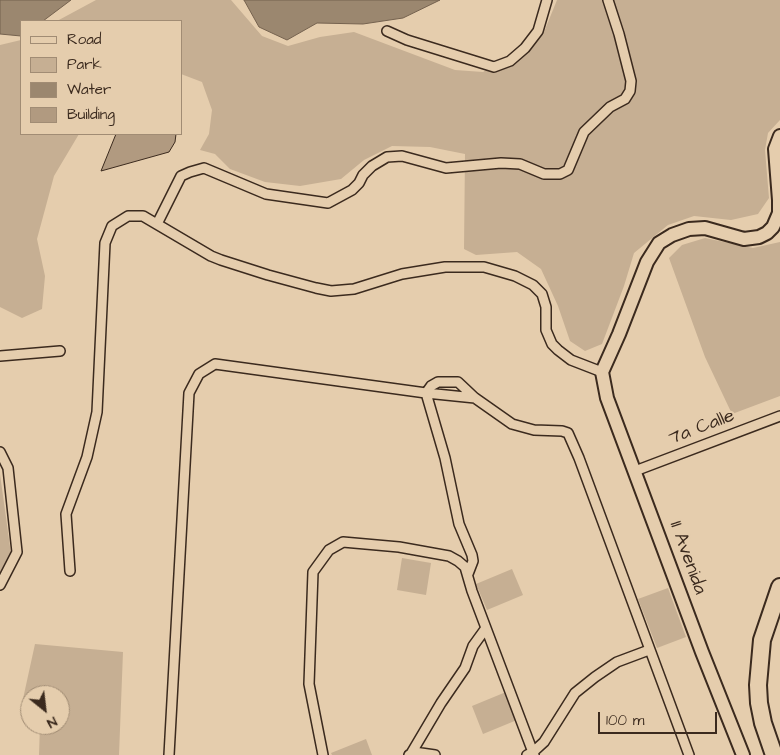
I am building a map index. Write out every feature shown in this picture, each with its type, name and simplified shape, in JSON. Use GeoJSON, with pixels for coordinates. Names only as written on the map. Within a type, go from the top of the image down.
{"type":"FeatureCollection","features":[{"type":"Feature","properties":{"kind":"highway"},"geometry":{"type":"LineString","coordinates":[[774,755],[763,723],[758,685],[762,640],[780,587]]}},
{"type":"Feature","properties":{"kind":"highway"},"geometry":{"type":"LineString","coordinates":[[780,615],[770,649],[767,682],[772,717],[780,746]]}},
{"type":"Feature","properties":{"kind":"street"},"geometry":{"type":"LineString","coordinates":[[387,31],[407,40],[494,67],[510,61],[525,48],[538,31],[547,0]]}},
{"type":"Feature","properties":{"kind":"street"},"geometry":{"type":"LineString","coordinates":[[157,224],[181,176],[204,168],[266,194],[328,203],[352,190],[367,170],[387,157],[402,156],[446,168],[501,163],[520,164],[544,174],[560,174],[568,170],[584,132],[610,107],[625,99],[630,91],[631,81],[608,0]]}},
{"type":"Feature","properties":{"kind":"street"},"geometry":{"type":"LineString","coordinates":[[70,571],[66,514],[87,457],[97,412],[105,243],[112,226],[128,216],[144,216],[221,260],[331,291],[354,289],[402,274],[445,267],[484,267],[515,276],[533,285],[542,294],[546,307],[546,330],[552,344],[571,360],[602,372],[647,262],[659,243],[672,235],[689,229],[705,228],[744,239],[759,237],[773,227],[779,213],[774,149],[780,136]]}},
{"type":"Feature","properties":{"kind":"street"},"geometry":{"type":"LineString","coordinates":[[0,356],[60,352]]}},
{"type":"Feature","properties":{"kind":"street"},"geometry":{"type":"LineString","coordinates":[[169,755],[189,393],[199,374],[216,364],[475,398]]}},
{"type":"Feature","properties":{"kind":"street","name":"11 Avenida"},"geometry":{"type":"LineString","coordinates":[[602,372],[607,398],[743,755]]}},
{"type":"Feature","properties":{"kind":"street"},"geometry":{"type":"LineString","coordinates":[[426,393],[431,386],[438,382],[458,382],[475,398],[512,424],[534,430],[568,433],[579,458],[688,755]]}},
{"type":"Feature","properties":{"kind":"street"},"geometry":{"type":"LineString","coordinates":[[426,393],[445,458],[459,524],[472,555],[473,561],[468,574]]}},
{"type":"Feature","properties":{"kind":"street","name":"7a Calle"},"geometry":{"type":"LineString","coordinates":[[635,471],[780,416]]}},
{"type":"Feature","properties":{"kind":"street"},"geometry":{"type":"LineString","coordinates":[[0,452],[8,468],[17,552],[0,585]]}},
{"type":"Feature","properties":{"kind":"street"},"geometry":{"type":"LineString","coordinates":[[323,755],[309,684],[313,572],[329,550],[344,542],[398,547],[449,556],[465,567],[531,754],[544,742],[575,693],[617,662],[649,650]]}},
{"type":"Feature","properties":{"kind":"street"},"geometry":{"type":"LineString","coordinates":[[435,755],[410,754],[465,668],[474,646],[486,628]]}},
{"type":"Feature","properties":{"kind":"green space"},"geometry":{"type":"Polygon","coordinates":[[[96,0],[231,0],[262,36],[288,46],[320,37],[354,32],[455,70],[483,72],[544,32],[557,0],[780,0],[780,120],[768,133],[765,150],[769,198],[758,214],[731,220],[694,216],[668,225],[634,253],[624,286],[602,344],[585,351],[570,341],[558,306],[541,269],[517,252],[476,255],[464,249],[465,154],[430,147],[392,146],[364,160],[341,179],[300,186],[265,182],[230,169],[215,154],[200,150],[209,134],[212,110],[202,82],[182,74],[182,20],[59,20],[96,0]]]}},
{"type":"Feature","properties":{"kind":"green space"},"geometry":{"type":"Polygon","coordinates":[[[20,40],[20,135],[78,135],[54,176],[37,239],[45,276],[42,309],[22,318],[0,307],[0,45],[20,40]]]}},
{"type":"Feature","properties":{"kind":"green space"},"geometry":{"type":"Polygon","coordinates":[[[705,238],[753,248],[780,242],[780,396],[732,414],[705,357],[669,258],[682,245],[705,238]]]}},
{"type":"Feature","properties":{"kind":"green space"},"geometry":{"type":"Polygon","coordinates":[[[0,474],[11,554],[0,582],[0,474]]]}},
{"type":"Feature","properties":{"kind":"green space"},"geometry":{"type":"Polygon","coordinates":[[[402,558],[431,563],[426,595],[397,590],[402,558]]]}},
{"type":"Feature","properties":{"kind":"green space"},"geometry":{"type":"Polygon","coordinates":[[[512,569],[523,595],[487,610],[476,584],[512,569]]]}},
{"type":"Feature","properties":{"kind":"green space"},"geometry":{"type":"Polygon","coordinates":[[[668,588],[686,637],[657,648],[638,599],[668,588]]]}},
{"type":"Feature","properties":{"kind":"green space"},"geometry":{"type":"Polygon","coordinates":[[[35,644],[123,652],[119,755],[39,755],[40,735],[70,735],[70,685],[26,685],[35,644]]]}},
{"type":"Feature","properties":{"kind":"green space"},"geometry":{"type":"Polygon","coordinates":[[[506,692],[517,720],[483,734],[472,706],[506,692]]]}},
{"type":"Feature","properties":{"kind":"green space"},"geometry":{"type":"Polygon","coordinates":[[[366,739],[372,755],[332,755],[331,753],[366,739]]]}},
{"type":"Feature","properties":{"kind":"water"},"geometry":{"type":"Polygon","coordinates":[[[0,0],[71,0],[44,20],[20,20],[20,36],[0,34],[0,0]]]}},
{"type":"Feature","properties":{"kind":"water"},"geometry":{"type":"Polygon","coordinates":[[[244,0],[440,0],[403,18],[363,24],[317,23],[287,40],[259,27],[244,0]]]}},
{"type":"Feature","properties":{"kind":"building"},"geometry":{"type":"Polygon","coordinates":[[[116,135],[176,135],[175,142],[169,152],[101,171],[116,135]]]}}]}
